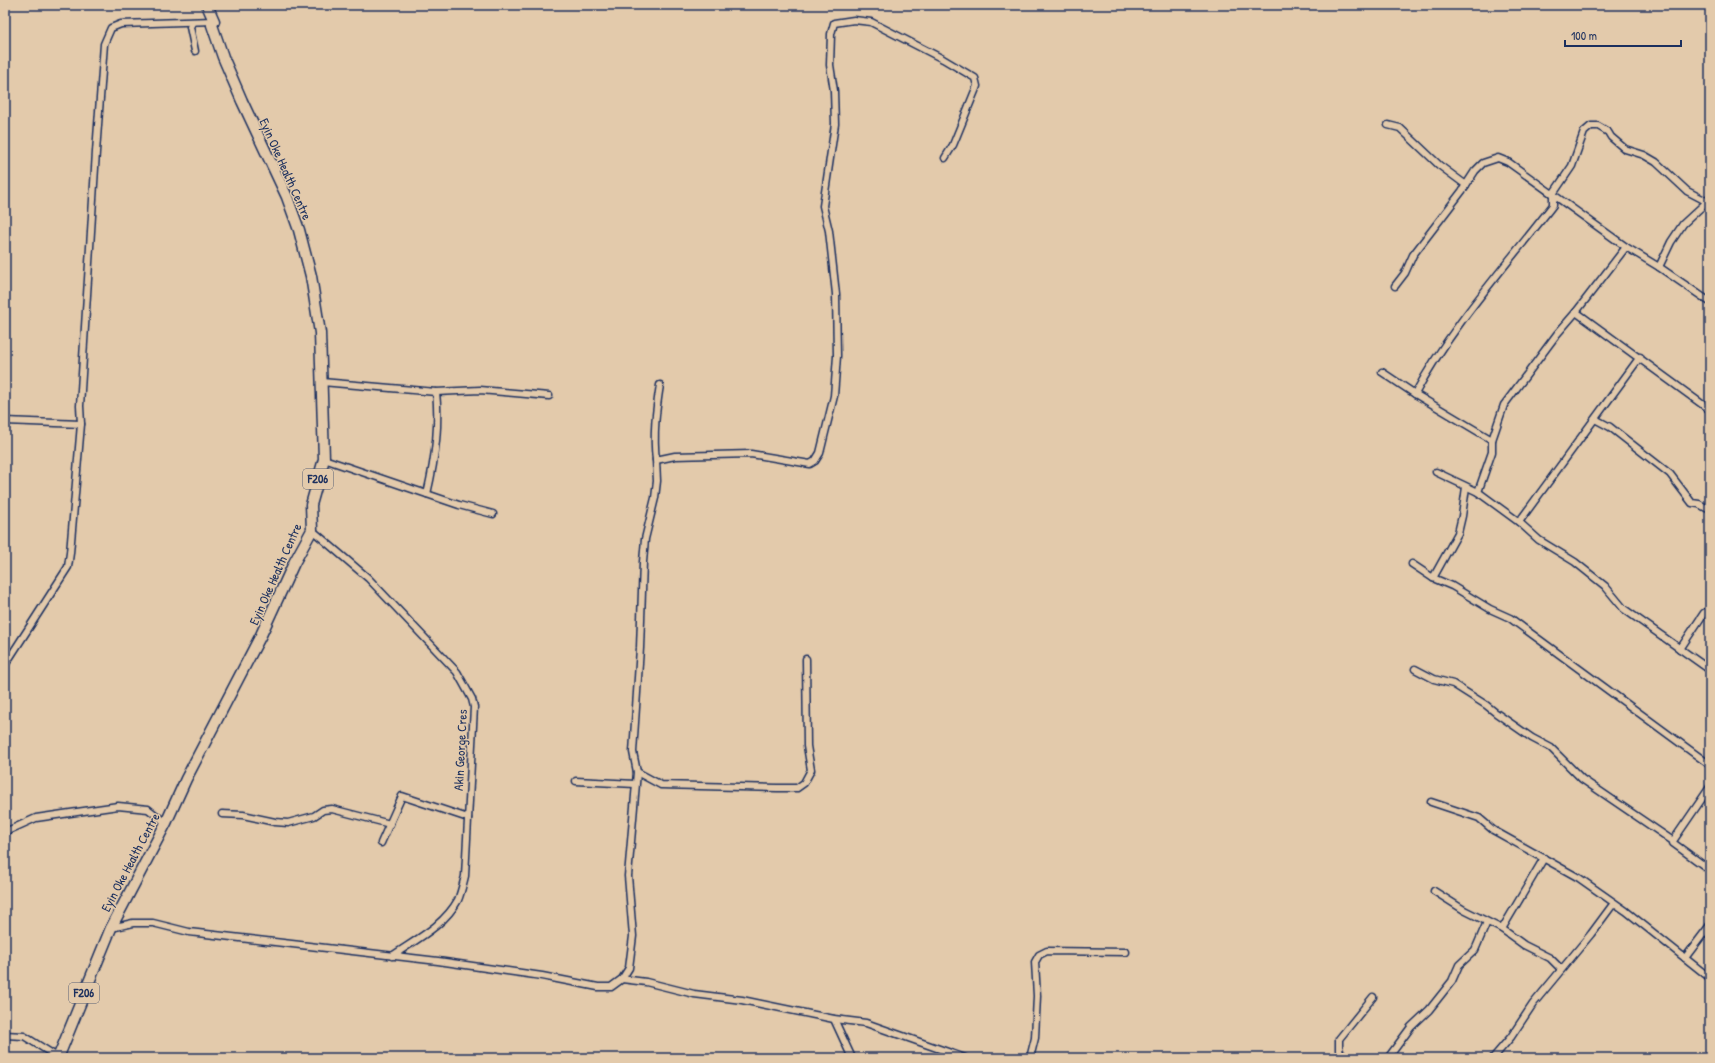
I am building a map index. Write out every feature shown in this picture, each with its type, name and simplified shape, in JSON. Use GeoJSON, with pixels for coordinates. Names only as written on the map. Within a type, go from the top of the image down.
{"type":"FeatureCollection","features":[{"type":"Feature","properties":{"kind":"main road","name":"Eyin Oke Health Centre"},"geometry":{"type":"LineString","coordinates":[[58,1058],[111,928],[261,635],[294,563],[312,530],[311,505],[324,459],[320,333],[311,276],[299,230],[287,198],[223,56],[212,25],[214,21],[207,5]]}},
{"type":"Feature","properties":{"kind":"street"},"geometry":{"type":"LineString","coordinates":[[656,460],[675,456],[751,454],[810,464],[815,461],[820,453],[834,396],[837,356],[836,294],[829,231],[823,206],[835,124],[834,91],[830,65],[831,34],[834,23],[841,20],[871,22],[944,58],[975,78],[977,86],[953,145],[945,158]]}},
{"type":"Feature","properties":{"kind":"street"},"geometry":{"type":"LineString","coordinates":[[5,665],[68,568],[81,424],[80,406],[104,44],[111,28],[121,24],[192,23],[214,21]]}},
{"type":"Feature","properties":{"kind":"street"},"geometry":{"type":"LineString","coordinates":[[192,23],[190,27],[195,51]]}},
{"type":"Feature","properties":{"kind":"street"},"geometry":{"type":"LineString","coordinates":[[1388,125],[1400,128],[1439,165],[1466,185]]}},
{"type":"Feature","properties":{"kind":"street"},"geometry":{"type":"LineString","coordinates":[[1415,394],[1430,367],[1472,308],[1553,205],[1553,194],[1572,166],[1584,132],[1591,126],[1598,126],[1608,132],[1611,137],[1625,149],[1644,155],[1656,162],[1686,191],[1709,200],[1683,224],[1659,267]]}},
{"type":"Feature","properties":{"kind":"street"},"geometry":{"type":"LineString","coordinates":[[1395,286],[1405,272],[1413,255],[1466,185],[1475,170],[1483,163],[1498,158],[1508,162],[1626,247],[1659,267],[1710,302]]}},
{"type":"Feature","properties":{"kind":"street"},"geometry":{"type":"LineString","coordinates":[[1478,492],[1492,452],[1492,440],[1504,405],[1557,334],[1576,312],[1626,247]]}},
{"type":"Feature","properties":{"kind":"street"},"geometry":{"type":"LineString","coordinates":[[1576,312],[1640,357],[1710,410]]}},
{"type":"Feature","properties":{"kind":"street"},"geometry":{"type":"LineString","coordinates":[[1519,522],[1640,357]]}},
{"type":"Feature","properties":{"kind":"street"},"geometry":{"type":"LineString","coordinates":[[1382,372],[1415,394],[1492,440]]}},
{"type":"Feature","properties":{"kind":"street"},"geometry":{"type":"LineString","coordinates":[[322,382],[436,392],[480,390],[549,396]]}},
{"type":"Feature","properties":{"kind":"street"},"geometry":{"type":"LineString","coordinates":[[111,928],[133,924],[153,923],[189,932],[490,968],[598,987],[611,987],[622,979],[629,968],[632,936],[628,876],[637,772],[633,752],[645,539],[655,498],[657,481],[654,445],[655,415],[660,385]]}},
{"type":"Feature","properties":{"kind":"street"},"geometry":{"type":"LineString","coordinates":[[427,494],[437,442],[438,410],[436,392]]}},
{"type":"Feature","properties":{"kind":"street"},"geometry":{"type":"LineString","coordinates":[[1595,419],[1610,427],[1670,474],[1692,503],[1700,504],[1710,510]]}},
{"type":"Feature","properties":{"kind":"street"},"geometry":{"type":"LineString","coordinates":[[5,420],[81,424]]}},
{"type":"Feature","properties":{"kind":"street"},"geometry":{"type":"LineString","coordinates":[[324,459],[427,494],[493,514]]}},
{"type":"Feature","properties":{"kind":"street"},"geometry":{"type":"LineString","coordinates":[[1436,472],[1478,492],[1519,522],[1539,540],[1575,562],[1605,586],[1624,609],[1651,630],[1710,670]]}},
{"type":"Feature","properties":{"kind":"street"},"geometry":{"type":"LineString","coordinates":[[1433,578],[1458,533],[1466,487]]}},
{"type":"Feature","properties":{"kind":"street","name":"Akin George Cres"},"geometry":{"type":"LineString","coordinates":[[312,530],[368,578],[457,672],[465,684],[474,706],[465,876],[458,899],[448,915],[434,927],[392,956]]}},
{"type":"Feature","properties":{"kind":"street"},"geometry":{"type":"LineString","coordinates":[[1412,564],[1433,578],[1452,586],[1490,609],[1510,618],[1710,765]]}},
{"type":"Feature","properties":{"kind":"street"},"geometry":{"type":"LineString","coordinates":[[1680,649],[1704,613],[1710,610]]}},
{"type":"Feature","properties":{"kind":"street"},"geometry":{"type":"LineString","coordinates":[[637,772],[661,785],[797,788],[804,783],[810,770],[807,746],[806,658]]}},
{"type":"Feature","properties":{"kind":"street"},"geometry":{"type":"LineString","coordinates":[[1415,669],[1434,680],[1453,684],[1486,705],[1532,738],[1551,748],[1582,779],[1673,840],[1673,843],[1710,870]]}},
{"type":"Feature","properties":{"kind":"street"},"geometry":{"type":"LineString","coordinates":[[576,781],[635,784]]}},
{"type":"Feature","properties":{"kind":"street"},"geometry":{"type":"LineString","coordinates":[[1673,840],[1710,787]]}},
{"type":"Feature","properties":{"kind":"street"},"geometry":{"type":"LineString","coordinates":[[381,843],[402,796],[468,818]]}},
{"type":"Feature","properties":{"kind":"street"},"geometry":{"type":"LineString","coordinates":[[1431,802],[1479,818],[1493,830],[1579,878],[1614,903],[1710,978]]}},
{"type":"Feature","properties":{"kind":"street"},"geometry":{"type":"LineString","coordinates":[[5,832],[36,818],[118,806],[148,809],[166,823]]}},
{"type":"Feature","properties":{"kind":"street"},"geometry":{"type":"LineString","coordinates":[[222,814],[288,823],[314,816],[323,810],[332,809],[390,824]]}},
{"type":"Feature","properties":{"kind":"street"},"geometry":{"type":"LineString","coordinates":[[1502,929],[1544,858]]}},
{"type":"Feature","properties":{"kind":"street"},"geometry":{"type":"LineString","coordinates":[[1434,891],[1487,922],[1502,929],[1524,946],[1550,958],[1562,969]]}},
{"type":"Feature","properties":{"kind":"street"},"geometry":{"type":"LineString","coordinates":[[1493,1058],[1511,1037],[1533,1004],[1591,934],[1614,903]]}},
{"type":"Feature","properties":{"kind":"street"},"geometry":{"type":"LineString","coordinates":[[1388,1058],[1411,1027],[1429,1010],[1452,981],[1459,965],[1475,950],[1487,922]]}},
{"type":"Feature","properties":{"kind":"street"},"geometry":{"type":"LineString","coordinates":[[1685,958],[1710,925]]}},
{"type":"Feature","properties":{"kind":"street"},"geometry":{"type":"LineString","coordinates":[[1030,1058],[1035,1038],[1037,996],[1035,962],[1040,955],[1047,951],[1126,952]]}},
{"type":"Feature","properties":{"kind":"street"},"geometry":{"type":"LineString","coordinates":[[622,979],[646,982],[694,994],[742,1000],[866,1023],[965,1058]]}},
{"type":"Feature","properties":{"kind":"street"},"geometry":{"type":"LineString","coordinates":[[1345,1058],[1339,1050],[1339,1039],[1373,997]]}},
{"type":"Feature","properties":{"kind":"street"},"geometry":{"type":"LineString","coordinates":[[834,1018],[852,1058]]}},
{"type":"Feature","properties":{"kind":"street"},"geometry":{"type":"LineString","coordinates":[[5,1035],[24,1036],[58,1058]]}}]}
